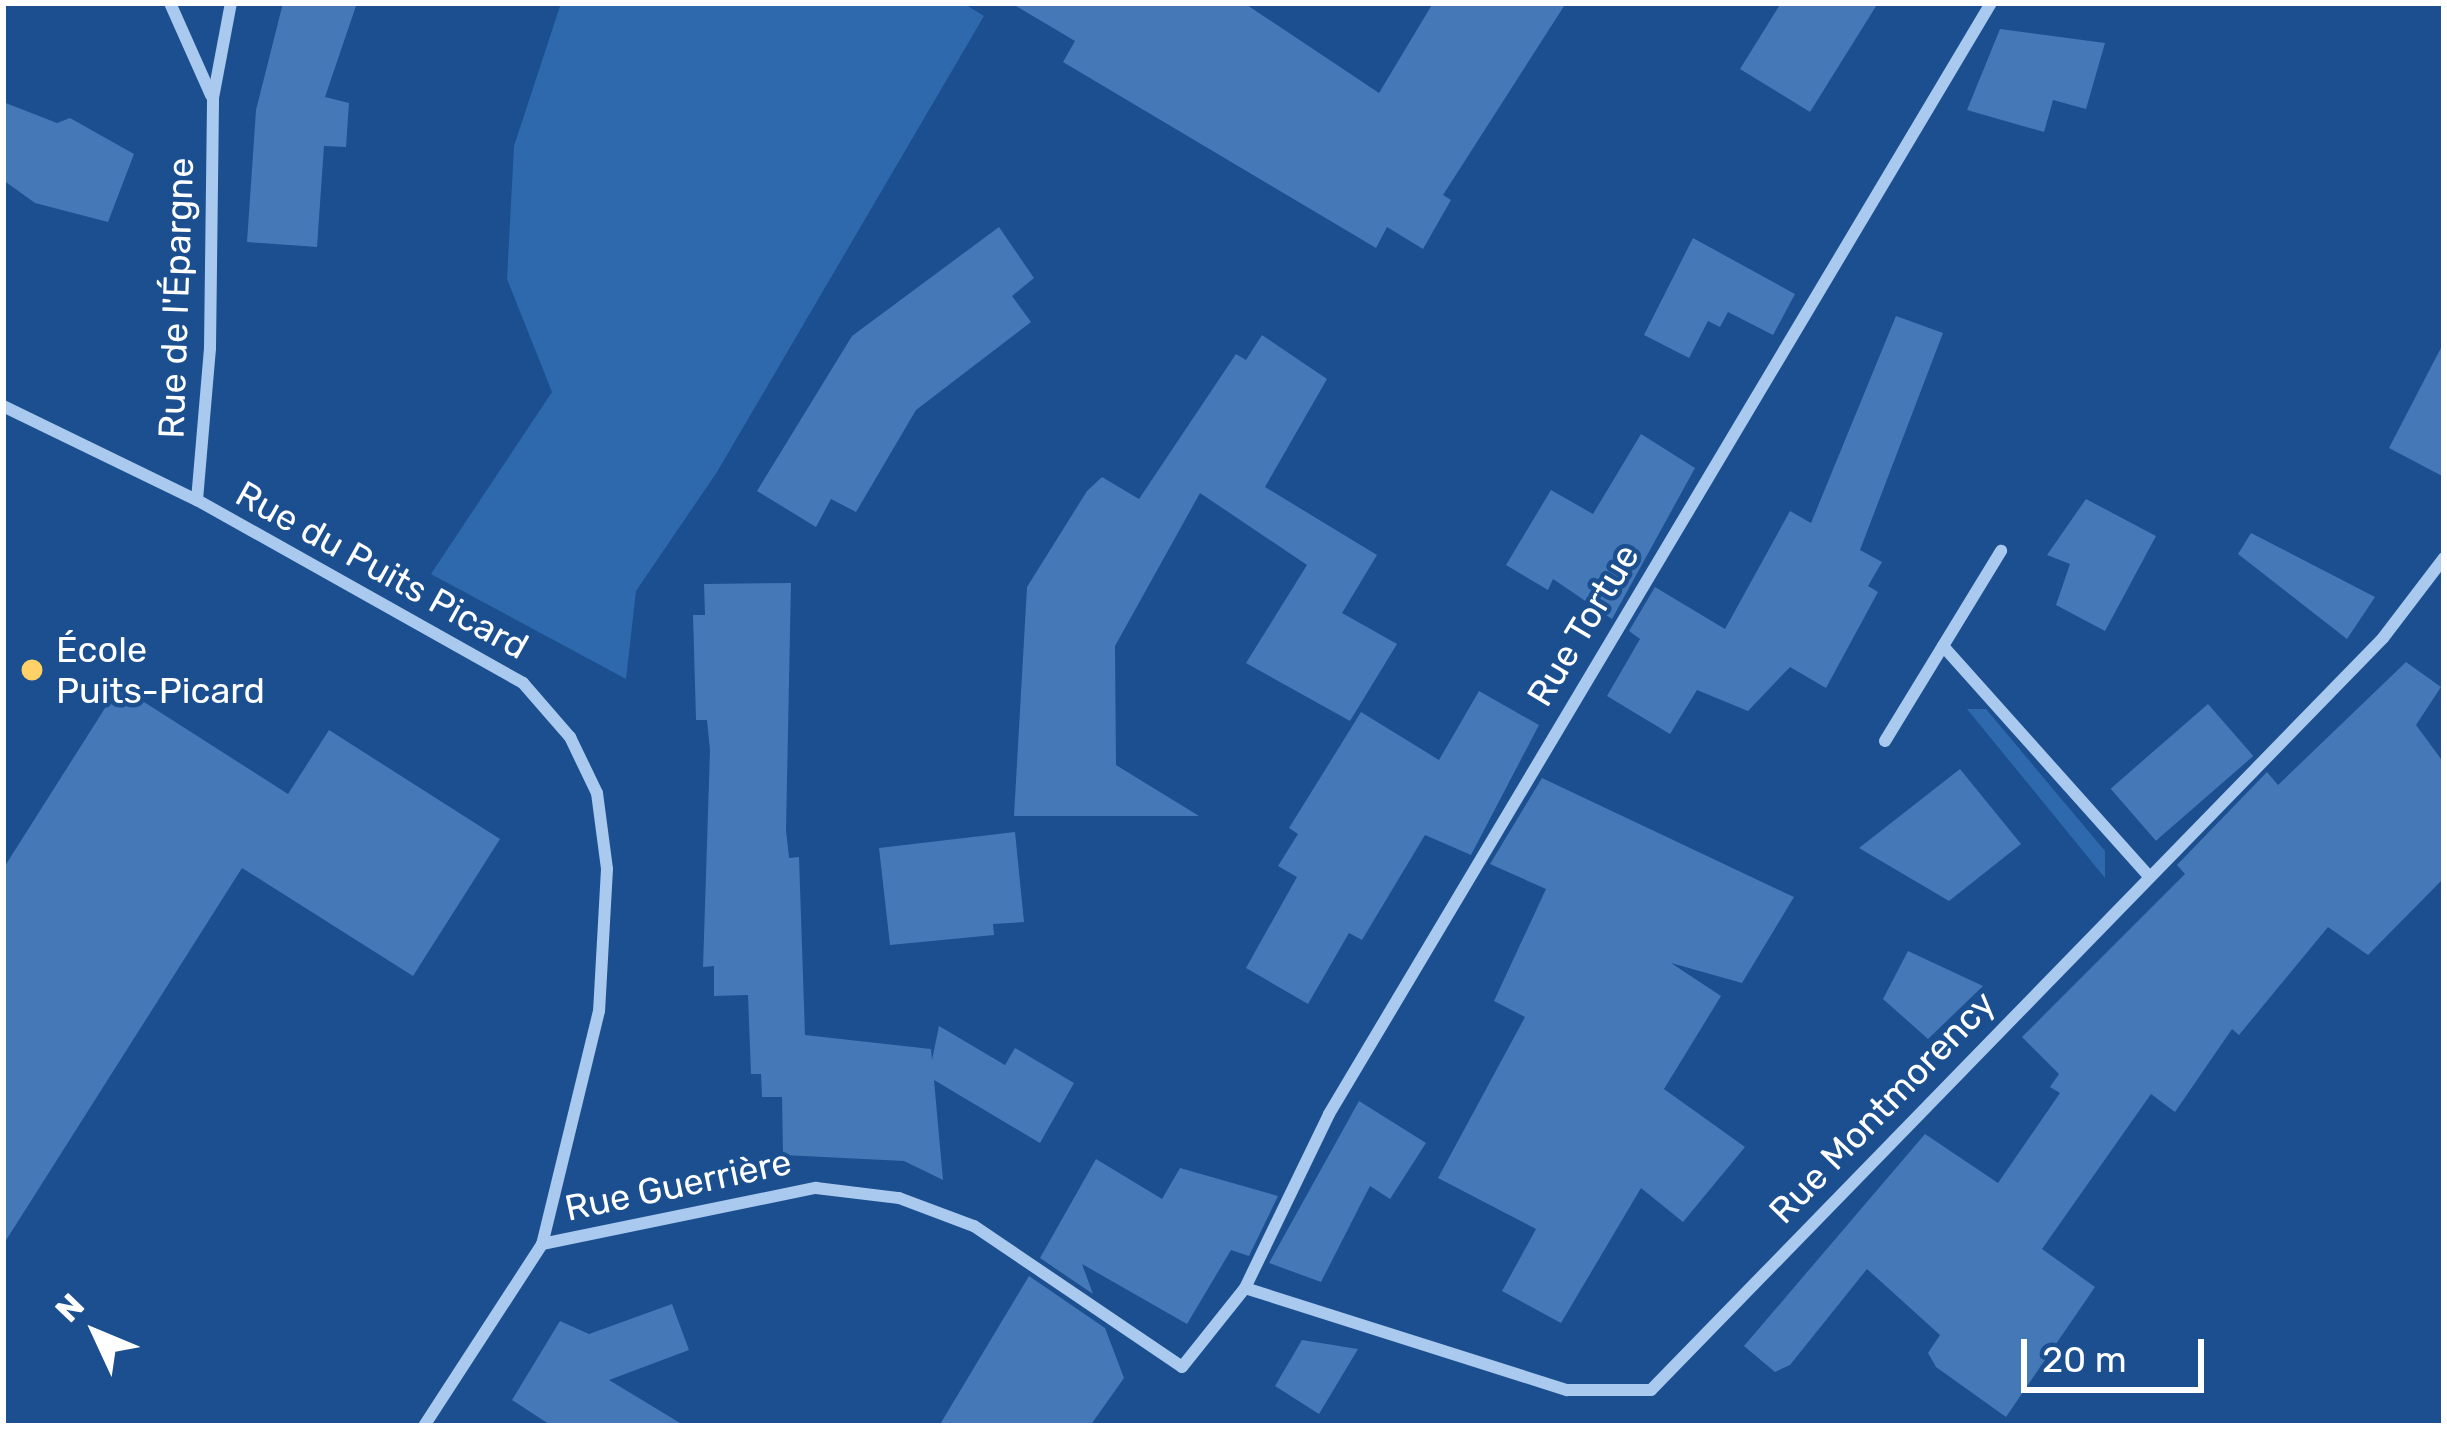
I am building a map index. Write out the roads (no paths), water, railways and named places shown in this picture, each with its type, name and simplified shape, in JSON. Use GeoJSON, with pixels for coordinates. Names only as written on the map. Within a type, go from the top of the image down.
{"type":"FeatureCollection","features":[{"type":"Feature","properties":{"kind":"street","name":"Rue de l'Épargne"},"geometry":{"type":"LineString","coordinates":[[170,3],[213,98]]}},
{"type":"Feature","properties":{"kind":"street","name":"Rue de l'Épargne"},"geometry":{"type":"LineString","coordinates":[[196,500],[210,348],[213,98],[230,3]]}},
{"type":"Feature","properties":{"kind":"street","name":"Rue Tortue"},"geometry":{"type":"LineString","coordinates":[[1245,1288],[1329,1114],[1991,3]]}},
{"type":"Feature","properties":{"kind":"street","name":"Rue du Puits Picard"},"geometry":{"type":"LineString","coordinates":[[3,406],[196,500],[523,683],[570,737],[597,793],[608,869],[599,1011],[542,1244]]}},
{"type":"Feature","properties":{"kind":"street"},"geometry":{"type":"LineString","coordinates":[[1885,741],[2001,550]]}},
{"type":"Feature","properties":{"kind":"street","name":"Rue Montmorency"},"geometry":{"type":"LineString","coordinates":[[1245,1288],[1567,1390],[1652,1390],[2383,638],[2444,558]]}},
{"type":"Feature","properties":{"kind":"street"},"geometry":{"type":"LineString","coordinates":[[1943,646],[2148,875]]}},
{"type":"Feature","properties":{"kind":"street","name":"Rue Guerrière"},"geometry":{"type":"LineString","coordinates":[[424,1426],[542,1244],[816,1188],[899,1198],[974,1226],[1183,1367],[1245,1288]]}},
{"type":"Feature","properties":{"kind":"place","name":"École Puits-Picard"},"geometry":{"type":"Point","coordinates":[32,670]}}]}
